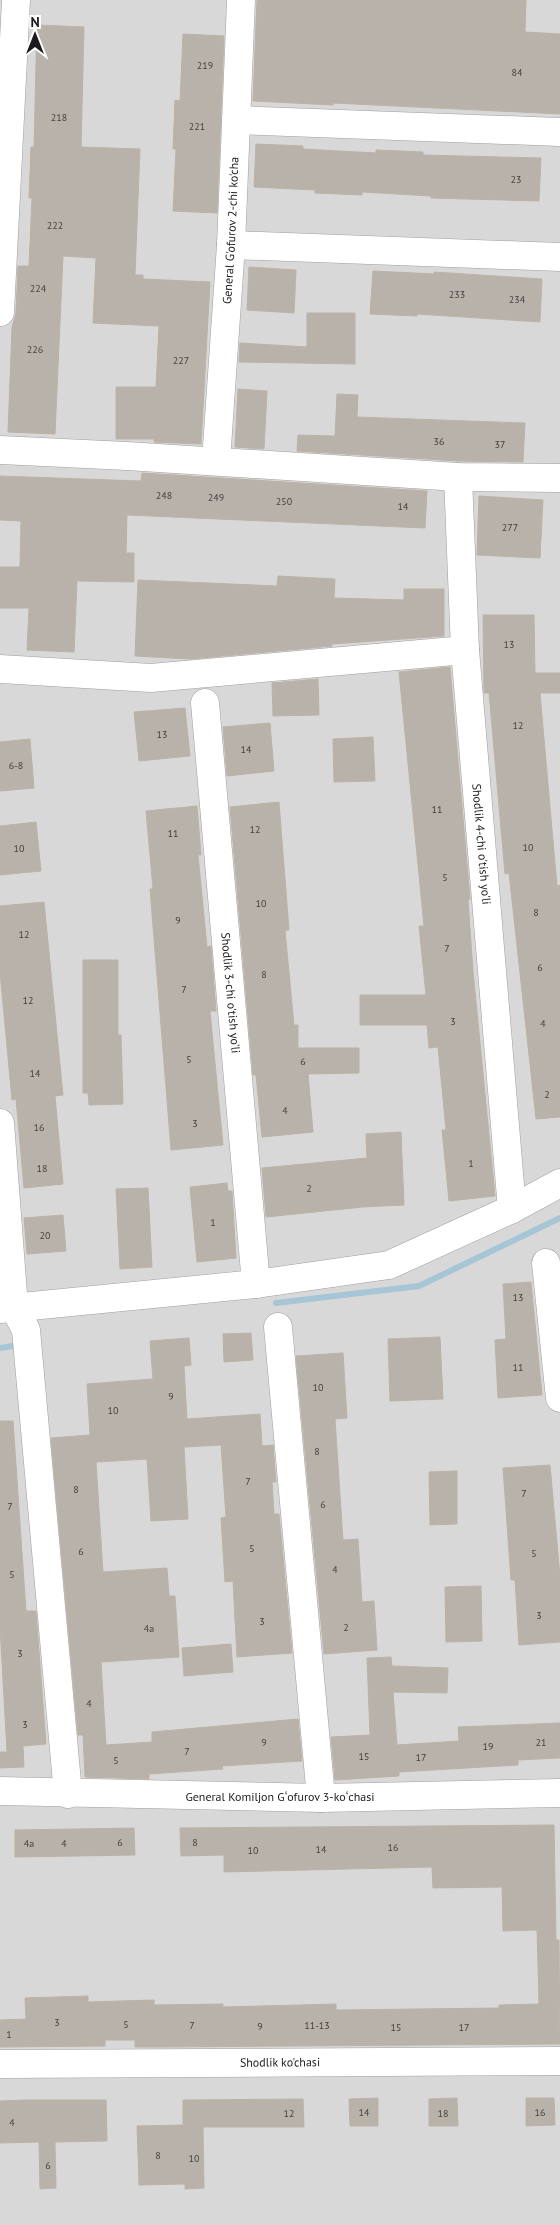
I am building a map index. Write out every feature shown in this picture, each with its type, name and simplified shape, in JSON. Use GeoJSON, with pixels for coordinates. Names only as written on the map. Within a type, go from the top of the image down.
{"type":"FeatureCollection","features":[{"type":"Feature","properties":{"kind":"street"},"geometry":{"type":"LineString","coordinates":[[0,312],[5,119],[16,0]]}},
{"type":"Feature","properties":{"kind":"street","name":"General G'ofurov 2-chi ko'cha"},"geometry":{"type":"LineString","coordinates":[[216,461],[231,245],[241,0]]}},
{"type":"Feature","properties":{"kind":"street"},"geometry":{"type":"LineString","coordinates":[[236,120],[560,132]]}},
{"type":"Feature","properties":{"kind":"street"},"geometry":{"type":"LineString","coordinates":[[231,245],[560,257]]}},
{"type":"Feature","properties":{"kind":"street"},"geometry":{"type":"LineString","coordinates":[[0,450],[216,461],[458,477],[560,478]]}},
{"type":"Feature","properties":{"kind":"street","name":"Shodlik 4-chi o'tish yo'li"},"geometry":{"type":"LineString","coordinates":[[458,477],[465,650],[512,1209]]}},
{"type":"Feature","properties":{"kind":"street"},"geometry":{"type":"LineString","coordinates":[[0,670],[152,678],[465,650]]}},
{"type":"Feature","properties":{"kind":"street","name":"Shodlik 3-chi o'tish yo'li"},"geometry":{"type":"LineString","coordinates":[[205,703],[256,1284]]}},
{"type":"Feature","properties":{"kind":"street"},"geometry":{"type":"LineString","coordinates":[[0,1123],[7,1308],[26,1330],[68,1794]]}},
{"type":"Feature","properties":{"kind":"street"},"geometry":{"type":"LineString","coordinates":[[7,1308],[256,1284],[389,1266],[512,1209],[560,1184]]}},
{"type":"Feature","properties":{"kind":"street"},"geometry":{"type":"LineString","coordinates":[[546,1263],[560,1398]]}},
{"type":"Feature","properties":{"kind":"street"},"geometry":{"type":"LineString","coordinates":[[278,1327],[321,1798]]}},
{"type":"Feature","properties":{"kind":"street","name":"General Komiljon Gʻofurov 3-koʻchasi"},"geometry":{"type":"LineString","coordinates":[[0,1791],[68,1794],[321,1798],[560,1793]]}},
{"type":"Feature","properties":{"kind":"street","name":"Shodlik ko'chasi"},"geometry":{"type":"LineString","coordinates":[[0,2064],[560,2061]]}},
{"type":"Feature","properties":{"kind":"shaded area"},"geometry":{"type":"Polygon","coordinates":[[[0,0],[560,0],[560,2225],[0,2225],[0,0]]]}},
{"type":"Feature","properties":{"kind":"building"},"geometry":{"type":"Polygon","coordinates":[[[257,0],[526,0],[525,32],[560,34],[560,114],[253,101],[257,0]]]}},
{"type":"Feature","properties":{"kind":"building"},"geometry":{"type":"Polygon","coordinates":[[[37,25],[84,27],[81,147],[140,149],[135,275],[143,275],[143,279],[210,282],[201,444],[154,442],[154,439],[116,439],[116,387],[156,387],[159,326],[93,323],[96,258],[63,256],[55,434],[8,432],[12,327],[16,313],[18,266],[29,266],[32,198],[29,198],[31,147],[34,147],[37,25]]]}},
{"type":"Feature","properties":{"kind":"building"},"geometry":{"type":"Polygon","coordinates":[[[183,34],[224,36],[217,213],[173,211],[176,149],[173,149],[175,100],[180,101],[183,34]]]}},
{"type":"Feature","properties":{"kind":"building"},"geometry":{"type":"Polygon","coordinates":[[[256,144],[303,146],[303,149],[376,153],[376,150],[423,152],[423,155],[541,158],[539,201],[431,198],[431,196],[362,192],[362,195],[315,193],[315,190],[254,187],[256,144]]]}},
{"type":"Feature","properties":{"kind":"building"},"geometry":{"type":"Polygon","coordinates":[[[249,267],[296,270],[294,313],[247,310],[249,267]]]}},
{"type":"Feature","properties":{"kind":"building"},"geometry":{"type":"Polygon","coordinates":[[[373,271],[434,274],[434,272],[542,279],[540,322],[417,314],[417,316],[370,314],[373,271]]]}},
{"type":"Feature","properties":{"kind":"building"},"geometry":{"type":"Polygon","coordinates":[[[307,313],[355,313],[355,364],[239,362],[240,343],[307,347],[307,313]]]}},
{"type":"Feature","properties":{"kind":"building"},"geometry":{"type":"Polygon","coordinates":[[[238,389],[267,391],[264,449],[235,447],[238,389]]]}},
{"type":"Feature","properties":{"kind":"building"},"geometry":{"type":"Polygon","coordinates":[[[337,394],[358,395],[357,417],[525,423],[523,462],[459,461],[297,451],[298,435],[335,436],[337,394]]]}},
{"type":"Feature","properties":{"kind":"building"},"geometry":{"type":"Polygon","coordinates":[[[142,473],[427,491],[425,528],[127,515],[126,553],[134,553],[134,582],[77,581],[74,652],[27,650],[29,608],[0,608],[0,567],[20,567],[21,521],[0,520],[0,476],[141,481],[142,473]]]}},
{"type":"Feature","properties":{"kind":"building"},"geometry":{"type":"Polygon","coordinates":[[[479,496],[543,500],[540,558],[477,555],[479,496]]]}},
{"type":"Feature","properties":{"kind":"building"},"geometry":{"type":"Polygon","coordinates":[[[278,576],[335,579],[334,598],[404,600],[404,589],[444,589],[444,636],[332,644],[332,646],[190,659],[135,656],[138,580],[277,586],[278,576]]]}},
{"type":"Feature","properties":{"kind":"building"},"geometry":{"type":"Polygon","coordinates":[[[483,615],[534,615],[535,673],[560,673],[560,693],[540,693],[557,886],[560,885],[560,1117],[536,1119],[509,873],[505,874],[489,693],[484,693],[483,615]]]}},
{"type":"Feature","properties":{"kind":"building"},"geometry":{"type":"Polygon","coordinates":[[[450,667],[470,899],[468,900],[473,971],[495,1196],[449,1201],[442,1130],[446,1130],[438,1047],[429,1048],[427,1025],[360,1025],[360,995],[426,995],[419,926],[424,926],[399,672],[450,667]]]}},
{"type":"Feature","properties":{"kind":"building"},"geometry":{"type":"Polygon","coordinates":[[[318,679],[319,715],[273,716],[272,683],[318,679]]]}},
{"type":"Feature","properties":{"kind":"building"},"geometry":{"type":"Polygon","coordinates":[[[185,708],[190,756],[139,761],[134,712],[185,708]]]}},
{"type":"Feature","properties":{"kind":"building"},"geometry":{"type":"Polygon","coordinates":[[[270,723],[274,771],[227,776],[223,727],[270,723]]]}},
{"type":"Feature","properties":{"kind":"building"},"geometry":{"type":"Polygon","coordinates":[[[373,737],[375,781],[334,782],[333,739],[373,737]]]}},
{"type":"Feature","properties":{"kind":"building"},"geometry":{"type":"Polygon","coordinates":[[[30,739],[34,788],[0,791],[0,742],[30,739]]]}},
{"type":"Feature","properties":{"kind":"building"},"geometry":{"type":"Polygon","coordinates":[[[279,802],[289,930],[285,930],[294,1025],[298,1025],[298,1048],[359,1048],[359,1073],[308,1074],[313,1132],[262,1137],[256,1075],[253,1075],[230,807],[279,802]]]}},
{"type":"Feature","properties":{"kind":"building"},"geometry":{"type":"Polygon","coordinates":[[[197,806],[201,855],[198,855],[207,947],[211,946],[216,1011],[210,1011],[223,1145],[171,1150],[150,889],[153,889],[146,811],[197,806]]]}},
{"type":"Feature","properties":{"kind":"building"},"geometry":{"type":"Polygon","coordinates":[[[36,822],[41,871],[0,875],[0,826],[36,822]]]}},
{"type":"Feature","properties":{"kind":"building"},"geometry":{"type":"Polygon","coordinates":[[[44,902],[63,1095],[55,1096],[63,1184],[24,1188],[16,1099],[12,1100],[0,972],[0,906],[44,902]]]}},
{"type":"Feature","properties":{"kind":"building"},"geometry":{"type":"Polygon","coordinates":[[[83,960],[118,960],[118,1035],[121,1035],[123,1104],[89,1105],[88,1093],[83,1093],[83,960]]]}},
{"type":"Feature","properties":{"kind":"building"},"geometry":{"type":"Polygon","coordinates":[[[401,1132],[404,1205],[363,1207],[266,1217],[262,1168],[367,1158],[366,1134],[401,1132]]]}},
{"type":"Feature","properties":{"kind":"building"},"geometry":{"type":"Polygon","coordinates":[[[227,1183],[228,1191],[232,1191],[236,1258],[197,1262],[190,1187],[227,1183]]]}},
{"type":"Feature","properties":{"kind":"building"},"geometry":{"type":"Polygon","coordinates":[[[148,1188],[152,1267],[120,1269],[116,1189],[148,1188]]]}},
{"type":"Feature","properties":{"kind":"building"},"geometry":{"type":"Polygon","coordinates":[[[63,1215],[66,1251],[27,1254],[24,1218],[63,1215]]]}},
{"type":"Feature","properties":{"kind":"building"},"geometry":{"type":"Polygon","coordinates":[[[531,1282],[542,1395],[498,1398],[495,1340],[506,1339],[503,1284],[531,1282]]]}},
{"type":"Feature","properties":{"kind":"building"},"geometry":{"type":"Polygon","coordinates":[[[251,1333],[253,1360],[224,1362],[223,1334],[251,1333]]]}},
{"type":"Feature","properties":{"kind":"building"},"geometry":{"type":"Polygon","coordinates":[[[440,1337],[443,1399],[390,1401],[388,1339],[440,1337]]]}},
{"type":"Feature","properties":{"kind":"building"},"geometry":{"type":"Polygon","coordinates":[[[189,1338],[191,1365],[184,1366],[187,1419],[260,1414],[262,1446],[273,1445],[276,1482],[272,1482],[274,1514],[279,1514],[292,1653],[237,1657],[233,1581],[225,1582],[221,1518],[226,1517],[221,1445],[184,1447],[188,1519],[151,1521],[147,1459],[96,1462],[103,1572],[167,1568],[169,1596],[175,1596],[179,1657],[101,1662],[106,1745],[152,1742],[152,1732],[298,1719],[302,1761],[222,1766],[223,1769],[149,1774],[149,1779],[85,1777],[83,1735],[78,1735],[51,1438],[90,1435],[87,1384],[153,1379],[150,1341],[189,1338]]]}},
{"type":"Feature","properties":{"kind":"building"},"geometry":{"type":"Polygon","coordinates":[[[343,1353],[347,1418],[335,1419],[343,1540],[358,1539],[362,1602],[374,1601],[377,1650],[324,1654],[296,1356],[343,1353]]]}},
{"type":"Feature","properties":{"kind":"building"},"geometry":{"type":"Polygon","coordinates":[[[0,1421],[13,1421],[26,1611],[36,1611],[46,1744],[23,1746],[24,1767],[0,1768],[0,1752],[7,1752],[0,1627],[0,1421]]]}},
{"type":"Feature","properties":{"kind":"building"},"geometry":{"type":"Polygon","coordinates":[[[550,1465],[560,1576],[560,1642],[519,1645],[515,1580],[511,1580],[503,1468],[550,1465]]]}},
{"type":"Feature","properties":{"kind":"building"},"geometry":{"type":"Polygon","coordinates":[[[457,1471],[457,1524],[430,1525],[429,1472],[457,1471]]]}},
{"type":"Feature","properties":{"kind":"building"},"geometry":{"type":"Polygon","coordinates":[[[481,1586],[482,1641],[446,1642],[445,1587],[481,1586]]]}},
{"type":"Feature","properties":{"kind":"building"},"geometry":{"type":"Polygon","coordinates":[[[231,1644],[233,1672],[184,1676],[182,1648],[231,1644]]]}},
{"type":"Feature","properties":{"kind":"building"},"geometry":{"type":"Polygon","coordinates":[[[391,1657],[392,1666],[448,1668],[447,1693],[393,1692],[397,1745],[459,1741],[458,1727],[560,1723],[560,1758],[518,1760],[518,1765],[399,1772],[399,1776],[335,1780],[331,1737],[370,1735],[367,1658],[391,1657]]]}},
{"type":"Feature","properties":{"kind":"building"},"geometry":{"type":"Polygon","coordinates":[[[554,1825],[556,1940],[559,1940],[560,2044],[135,2047],[135,2040],[105,2040],[105,2046],[0,2047],[0,2020],[26,2019],[25,1998],[88,1996],[88,2002],[154,2000],[154,2005],[223,2004],[223,2007],[336,2004],[336,2010],[499,2008],[499,2005],[539,2004],[537,1930],[503,1931],[502,1887],[433,1888],[432,1867],[224,1872],[224,1855],[181,1856],[180,1828],[554,1825]]]}},
{"type":"Feature","properties":{"kind":"building"},"geometry":{"type":"Polygon","coordinates":[[[134,1828],[135,1855],[15,1857],[15,1830],[134,1828]]]}},
{"type":"Feature","properties":{"kind":"building"},"geometry":{"type":"Polygon","coordinates":[[[378,2098],[378,2126],[350,2126],[349,2099],[378,2098]]]}},
{"type":"Feature","properties":{"kind":"building"},"geometry":{"type":"Polygon","coordinates":[[[457,2098],[458,2126],[429,2126],[429,2099],[457,2098]]]}},
{"type":"Feature","properties":{"kind":"building"},"geometry":{"type":"Polygon","coordinates":[[[526,2098],[554,2098],[555,2125],[526,2126],[526,2098]]]}},
{"type":"Feature","properties":{"kind":"building"},"geometry":{"type":"Polygon","coordinates":[[[303,2099],[304,2127],[203,2127],[204,2188],[185,2189],[185,2184],[139,2185],[137,2126],[183,2125],[183,2100],[303,2099]]]}},
{"type":"Feature","properties":{"kind":"building"},"geometry":{"type":"Polygon","coordinates":[[[106,2100],[107,2141],[55,2142],[56,2188],[40,2189],[39,2142],[0,2143],[0,2101],[106,2100]]]}},
{"type":"Feature","properties":{"kind":"waterway"},"geometry":{"type":"LineString","coordinates":[[276,1303],[419,1286],[560,1218]]}},
{"type":"Feature","properties":{"kind":"waterway"},"geometry":{"type":"LineString","coordinates":[[0,1348],[13,1346]]}}]}
